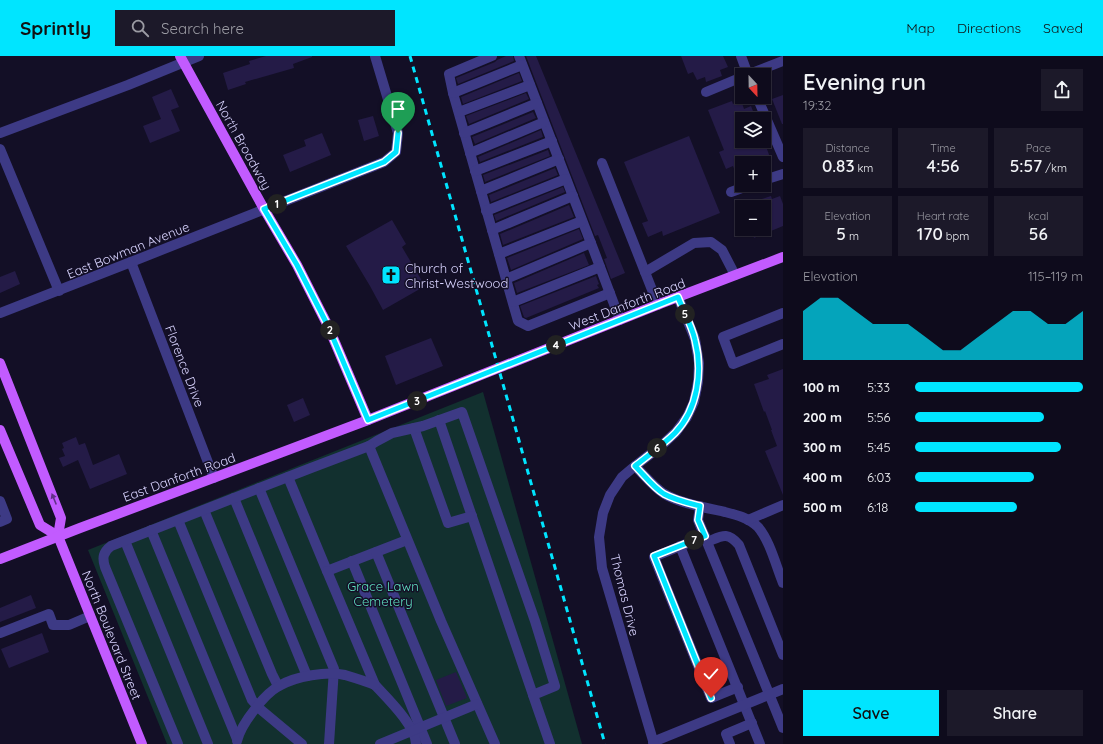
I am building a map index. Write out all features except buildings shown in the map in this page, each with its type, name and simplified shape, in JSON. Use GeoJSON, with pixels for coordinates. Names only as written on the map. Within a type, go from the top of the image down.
{"type":"FeatureCollection","features":[{"type":"Feature","properties":{"kind":"main road","name":"North Broadway"},"geometry":{"type":"LineString","coordinates":[[181,59],[264,209],[297,265],[328,326],[368,420]]}},
{"type":"Feature","properties":{"kind":"main road","name":"West Danforth Road"},"geometry":{"type":"LineString","coordinates":[[368,420],[783,257]]}},
{"type":"Feature","properties":{"kind":"main road","name":"North Boulevard Street"},"geometry":{"type":"LineString","coordinates":[[0,363],[61,518],[58,536],[142,744]]}},
{"type":"Feature","properties":{"kind":"main road","name":"East Danforth Road"},"geometry":{"type":"LineString","coordinates":[[0,559],[368,420]]}},
{"type":"Feature","properties":{"kind":"main road"},"geometry":{"type":"LineString","coordinates":[[0,430],[40,526],[58,536]]}},
{"type":"Feature","properties":{"kind":"street"},"geometry":{"type":"LineString","coordinates":[[0,133],[128,85],[181,59],[199,56]]}},
{"type":"Feature","properties":{"kind":"street","name":"East Bowman Avenue"},"geometry":{"type":"LineString","coordinates":[[0,313],[384,162],[396,152],[398,133],[375,56]]}},
{"type":"Feature","properties":{"kind":"street"},"geometry":{"type":"LineString","coordinates":[[492,56],[449,74],[464,133],[518,321],[528,326],[610,293]]}},
{"type":"Feature","properties":{"kind":"street"},"geometry":{"type":"LineString","coordinates":[[741,56],[745,68]]}},
{"type":"Feature","properties":{"kind":"street"},"geometry":{"type":"LineString","coordinates":[[453,93],[520,60],[620,320]]}},
{"type":"Feature","properties":{"kind":"street"},"geometry":{"type":"LineString","coordinates":[[766,68],[783,61]]}},
{"type":"Feature","properties":{"kind":"street"},"geometry":{"type":"LineString","coordinates":[[706,92],[735,80]]}},
{"type":"Feature","properties":{"kind":"street"},"geometry":{"type":"LineString","coordinates":[[459,112],[530,85]]}},
{"type":"Feature","properties":{"kind":"street"},"geometry":{"type":"LineString","coordinates":[[464,133],[537,103]]}},
{"type":"Feature","properties":{"kind":"street"},"geometry":{"type":"LineString","coordinates":[[760,104],[783,157]]}},
{"type":"Feature","properties":{"kind":"street"},"geometry":{"type":"LineString","coordinates":[[470,153],[544,122]]}},
{"type":"Feature","properties":{"kind":"street"},"geometry":{"type":"LineString","coordinates":[[475,172],[552,141]]}},
{"type":"Feature","properties":{"kind":"street"},"geometry":{"type":"LineString","coordinates":[[0,149],[59,291]]}},
{"type":"Feature","properties":{"kind":"street"},"geometry":{"type":"LineString","coordinates":[[481,192],[559,159]]}},
{"type":"Feature","properties":{"kind":"street"},"geometry":{"type":"LineString","coordinates":[[602,163],[658,305]]}},
{"type":"Feature","properties":{"kind":"street"},"geometry":{"type":"LineString","coordinates":[[771,178],[783,174]]}},
{"type":"Feature","properties":{"kind":"street"},"geometry":{"type":"LineString","coordinates":[[486,211],[566,179]]}},
{"type":"Feature","properties":{"kind":"street"},"geometry":{"type":"LineString","coordinates":[[731,192],[735,191]]}},
{"type":"Feature","properties":{"kind":"street"},"geometry":{"type":"LineString","coordinates":[[492,230],[573,196]]}},
{"type":"Feature","properties":{"kind":"street"},"geometry":{"type":"LineString","coordinates":[[499,254],[582,221]]}},
{"type":"Feature","properties":{"kind":"street"},"geometry":{"type":"LineString","coordinates":[[645,272],[694,243],[711,242],[722,250],[735,275]]}},
{"type":"Feature","properties":{"kind":"street"},"geometry":{"type":"LineString","coordinates":[[506,279],[591,243]]}},
{"type":"Feature","properties":{"kind":"street","name":"Florence Drive"},"geometry":{"type":"LineString","coordinates":[[131,262],[214,478]]}},
{"type":"Feature","properties":{"kind":"street"},"geometry":{"type":"LineString","coordinates":[[512,302],[600,267]]}},
{"type":"Feature","properties":{"kind":"street","name":"Thomas Drive"},"geometry":{"type":"LineString","coordinates":[[653,743],[602,568],[599,537],[602,513],[610,496],[622,477],[676,432],[687,417],[694,402],[698,382],[699,363],[695,339],[678,297]]}},
{"type":"Feature","properties":{"kind":"street"},"geometry":{"type":"LineString","coordinates":[[783,313],[723,337],[733,364],[783,344]]}},
{"type":"Feature","properties":{"kind":"street"},"geometry":{"type":"LineString","coordinates":[[178,744],[103,562],[104,553],[107,549],[110,546],[125,540],[369,446],[392,433],[414,428],[462,412],[535,621],[555,686],[533,695]]}},
{"type":"Feature","properties":{"kind":"street"},"geometry":{"type":"LineString","coordinates":[[439,420],[550,744]]}},
{"type":"Feature","properties":{"kind":"street"},"geometry":{"type":"LineString","coordinates":[[414,428],[448,523],[472,516]]}},
{"type":"Feature","properties":{"kind":"street"},"geometry":{"type":"LineString","coordinates":[[369,446],[407,540],[495,744]]}},
{"type":"Feature","properties":{"kind":"street"},"geometry":{"type":"LineString","coordinates":[[635,466],[664,494],[684,502],[741,516],[758,527],[766,540],[783,583]]}},
{"type":"Feature","properties":{"kind":"street"},"geometry":{"type":"LineString","coordinates":[[288,477],[374,685],[408,724],[416,729]]}},
{"type":"Feature","properties":{"kind":"street"},"geometry":{"type":"LineString","coordinates":[[260,488],[334,669],[329,744]]}},
{"type":"Feature","properties":{"kind":"street"},"geometry":{"type":"LineString","coordinates":[[234,498],[307,676]]}},
{"type":"Feature","properties":{"kind":"street"},"geometry":{"type":"LineString","coordinates":[[0,501],[7,519],[0,522]]}},
{"type":"Feature","properties":{"kind":"street"},"geometry":{"type":"LineString","coordinates":[[748,520],[783,505]]}},
{"type":"Feature","properties":{"kind":"street"},"geometry":{"type":"LineString","coordinates":[[700,506],[698,520],[783,728]]}},
{"type":"Feature","properties":{"kind":"street"},"geometry":{"type":"LineString","coordinates":[[204,510],[272,674],[279,686]]}},
{"type":"Feature","properties":{"kind":"street"},"geometry":{"type":"LineString","coordinates":[[178,520],[252,700],[260,709],[302,744]]}},
{"type":"Feature","properties":{"kind":"street"},"geometry":{"type":"LineString","coordinates":[[151,530],[237,741]]}},
{"type":"Feature","properties":{"kind":"street"},"geometry":{"type":"LineString","coordinates":[[738,687],[711,698],[654,556],[680,546],[706,539],[724,536],[733,538],[739,545],[783,655]]}},
{"type":"Feature","properties":{"kind":"street"},"geometry":{"type":"LineString","coordinates":[[125,540],[208,744]]}},
{"type":"Feature","properties":{"kind":"street"},"geometry":{"type":"LineString","coordinates":[[327,571],[407,540]]}},
{"type":"Feature","properties":{"kind":"street"},"geometry":{"type":"LineString","coordinates":[[680,546],[760,744]]}},
{"type":"Feature","properties":{"kind":"street"},"geometry":{"type":"LineString","coordinates":[[376,552],[455,744]]}},
{"type":"Feature","properties":{"kind":"street"},"geometry":{"type":"LineString","coordinates":[[352,561],[416,729],[427,744]]}},
{"type":"Feature","properties":{"kind":"street"},"geometry":{"type":"LineString","coordinates":[[0,633],[49,614],[52,625],[69,625],[90,616]]}},
{"type":"Feature","properties":{"kind":"street"},"geometry":{"type":"LineString","coordinates":[[237,741],[241,729],[258,705],[279,686],[307,676],[326,674],[344,675],[374,685]]}},
{"type":"Feature","properties":{"kind":"street"},"geometry":{"type":"LineString","coordinates":[[653,743],[783,689]]}},
{"type":"Feature","properties":{"kind":"street"},"geometry":{"type":"LineString","coordinates":[[380,744],[477,704]]}},
{"type":"Feature","properties":{"kind":"street"},"geometry":{"type":"LineString","coordinates":[[730,744],[726,734],[752,723]]}},
{"type":"Feature","properties":{"kind":"street"},"geometry":{"type":"LineString","coordinates":[[416,729],[416,744]]}},
{"type":"Feature","properties":{"kind":"green space","name":"Grace Lawn Cemetery"},"geometry":{"type":"Polygon","coordinates":[[[483,392],[582,744],[167,744],[88,550],[483,392]]]}},
{"type":"Feature","properties":{"kind":"railway"},"geometry":{"type":"LineString","coordinates":[[410,56],[605,744]]}},
{"type":"Feature","properties":{"kind":"place","name":"Church of Christ-Westwood"},"geometry":{"type":"Point","coordinates":[391,275]}},
{"type":"Feature","properties":{"kind":"route"},"geometry":{"type":"LineString","coordinates":[[398,133],[396,152],[384,162],[264,209],[297,265],[328,326],[368,420],[678,297],[695,339],[699,363],[698,382],[694,402],[687,417],[676,432],[635,466],[664,494],[684,502],[700,506],[698,520],[705,536],[654,556],[711,698]]}}]}
